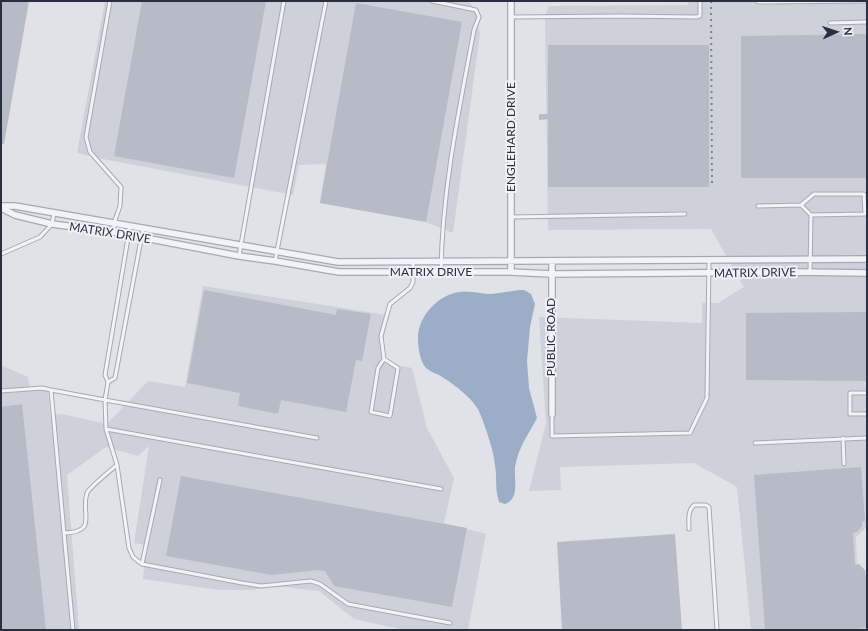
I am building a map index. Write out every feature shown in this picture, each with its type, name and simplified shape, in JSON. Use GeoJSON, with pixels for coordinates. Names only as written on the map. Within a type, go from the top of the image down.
{"type":"FeatureCollection","features":[{"type":"Feature","properties":{"kind":"street","name":"ENGLEHARD DRIVE"},"geometry":{"type":"LineString","coordinates":[[511,1],[511,272]]}},
{"type":"Feature","properties":{"kind":"street","name":"MATRIX DRIVE"},"geometry":{"type":"LineString","coordinates":[[1,207],[15,206],[338,262],[867,259]]}},
{"type":"Feature","properties":{"kind":"street","name":"MATRIX DRIVE"},"geometry":{"type":"LineString","coordinates":[[1,207],[15,214],[52,224],[114,232],[239,256],[275,260],[339,272],[511,272],[551,274],[867,273]]}},
{"type":"Feature","properties":{"kind":"street","name":"PUBLIC ROAD"},"geometry":{"type":"LineString","coordinates":[[552,261],[552,414]]}},
{"type":"Feature","properties":{"kind":"lane"},"geometry":{"type":"LineString","coordinates":[[110,1],[86,137],[90,152],[121,187],[120,206],[114,223],[114,232]]}},
{"type":"Feature","properties":{"kind":"lane"},"geometry":{"type":"LineString","coordinates":[[239,256],[284,1]]}},
{"type":"Feature","properties":{"kind":"lane"},"geometry":{"type":"LineString","coordinates":[[275,260],[326,1]]}},
{"type":"Feature","properties":{"kind":"lane"},"geometry":{"type":"LineString","coordinates":[[432,1],[476,10],[479,17],[474,30],[450,159],[445,198],[441,272]]}},
{"type":"Feature","properties":{"kind":"lane"},"geometry":{"type":"LineString","coordinates":[[511,17],[696,17],[700,16],[700,1]]}},
{"type":"Feature","properties":{"kind":"lane"},"geometry":{"type":"LineString","coordinates":[[758,2],[867,1]]}},
{"type":"Feature","properties":{"kind":"lane"},"geometry":{"type":"LineString","coordinates":[[830,23],[867,22]]}},
{"type":"Feature","properties":{"kind":"lane"},"geometry":{"type":"LineString","coordinates":[[758,206],[802,205],[814,194],[864,194],[864,214],[810,215]]}},
{"type":"Feature","properties":{"kind":"lane"},"geometry":{"type":"LineString","coordinates":[[802,205],[810,215],[810,272]]}},
{"type":"Feature","properties":{"kind":"lane"},"geometry":{"type":"LineString","coordinates":[[1,254],[40,237],[52,224],[54,213]]}},
{"type":"Feature","properties":{"kind":"lane"},"geometry":{"type":"LineString","coordinates":[[511,217],[685,214]]}},
{"type":"Feature","properties":{"kind":"lane"},"geometry":{"type":"LineString","coordinates":[[130,226],[105,375],[108,382],[105,400],[106,430],[117,465],[129,548],[134,557],[142,564],[261,586],[311,581],[320,584],[348,604],[450,623]]}},
{"type":"Feature","properties":{"kind":"lane"},"geometry":{"type":"LineString","coordinates":[[108,382],[115,378],[143,228]]}},
{"type":"Feature","properties":{"kind":"lane"},"geometry":{"type":"LineString","coordinates":[[552,414],[552,436],[690,433],[707,398],[709,260]]}},
{"type":"Feature","properties":{"kind":"lane"},"geometry":{"type":"LineString","coordinates":[[384,359],[398,368],[390,416],[371,412],[378,368],[384,359],[381,336],[390,304],[410,288],[413,282],[413,261]]}},
{"type":"Feature","properties":{"kind":"lane"},"geometry":{"type":"LineString","coordinates":[[1,391],[42,388],[317,438]]}},
{"type":"Feature","properties":{"kind":"lane"},"geometry":{"type":"LineString","coordinates":[[51,390],[73,630]]}},
{"type":"Feature","properties":{"kind":"lane"},"geometry":{"type":"LineString","coordinates":[[867,393],[850,393],[850,414],[867,414]]}},
{"type":"Feature","properties":{"kind":"lane"},"geometry":{"type":"LineString","coordinates":[[106,430],[442,489]]}},
{"type":"Feature","properties":{"kind":"lane"},"geometry":{"type":"LineString","coordinates":[[843,438],[844,464]]}},
{"type":"Feature","properties":{"kind":"lane"},"geometry":{"type":"LineString","coordinates":[[755,444],[843,438],[867,438],[867,442]]}},
{"type":"Feature","properties":{"kind":"lane"},"geometry":{"type":"LineString","coordinates":[[64,533],[75,532],[84,526],[87,520],[86,502],[88,492],[117,465]]}},
{"type":"Feature","properties":{"kind":"lane"},"geometry":{"type":"LineString","coordinates":[[142,564],[160,480]]}},
{"type":"Feature","properties":{"kind":"lane"},"geometry":{"type":"LineString","coordinates":[[689,529],[688,513],[691,507],[694,505],[706,505],[709,507],[717,630]]}},
{"type":"Feature","properties":{"kind":"shaded area"},"geometry":{"type":"Polygon","coordinates":[[[105,1],[469,1],[476,12],[480,34],[453,233],[426,222],[320,203],[326,164],[299,165],[293,195],[77,153],[105,1]]]}},
{"type":"Feature","properties":{"kind":"shaded area"},"geometry":{"type":"Polygon","coordinates":[[[688,1],[867,1],[867,527],[856,537],[857,568],[867,572],[867,630],[751,630],[737,487],[694,463],[560,467],[561,490],[529,491],[546,423],[539,317],[702,323],[702,303],[718,303],[744,287],[711,229],[548,230],[545,17],[549,6],[688,5],[688,1]]]}},
{"type":"Feature","properties":{"kind":"shaded area"},"geometry":{"type":"Polygon","coordinates":[[[203,286],[387,315],[380,362],[412,368],[427,428],[454,478],[444,523],[486,534],[468,630],[404,630],[354,619],[319,591],[276,586],[253,590],[219,590],[143,579],[146,545],[134,543],[149,446],[138,456],[106,447],[67,475],[79,630],[1,630],[1,365],[28,377],[30,390],[48,390],[50,415],[62,414],[107,424],[148,381],[185,387],[203,286]]]}},
{"type":"Feature","properties":{"kind":"water"},"geometry":{"type":"Polygon","coordinates":[[[524,290],[531,294],[535,304],[530,327],[527,361],[529,388],[537,418],[516,460],[515,488],[513,498],[510,502],[505,504],[499,502],[493,452],[478,409],[466,395],[455,386],[426,368],[420,357],[418,336],[419,328],[426,314],[444,297],[467,291],[492,294],[524,290]]]}},
{"type":"Feature","properties":{"kind":"building"},"geometry":{"type":"Polygon","coordinates":[[[1,1],[29,1],[4,144],[1,144],[1,1]]]}},
{"type":"Feature","properties":{"kind":"building"},"geometry":{"type":"Polygon","coordinates":[[[142,1],[266,1],[234,178],[114,156],[142,1]]]}},
{"type":"Feature","properties":{"kind":"building"},"geometry":{"type":"Polygon","coordinates":[[[356,3],[462,22],[426,222],[320,203],[356,3]]]}},
{"type":"Feature","properties":{"kind":"building"},"geometry":{"type":"Polygon","coordinates":[[[867,34],[867,178],[741,178],[741,36],[867,34]]]}},
{"type":"Feature","properties":{"kind":"building"},"geometry":{"type":"Polygon","coordinates":[[[548,45],[709,45],[709,187],[548,187],[548,119],[539,120],[539,114],[548,114],[548,45]]]}},
{"type":"Feature","properties":{"kind":"building"},"geometry":{"type":"Polygon","coordinates":[[[204,290],[336,315],[337,309],[371,314],[362,361],[356,360],[346,412],[281,400],[278,414],[238,406],[240,393],[187,383],[204,290]]]}},
{"type":"Feature","properties":{"kind":"building"},"geometry":{"type":"Polygon","coordinates":[[[867,312],[867,381],[746,380],[746,313],[867,312]]]}},
{"type":"Feature","properties":{"kind":"building"},"geometry":{"type":"Polygon","coordinates":[[[22,404],[46,630],[1,630],[1,407],[22,404]]]}},
{"type":"Feature","properties":{"kind":"building"},"geometry":{"type":"Polygon","coordinates":[[[861,467],[865,521],[862,522],[862,526],[857,532],[853,533],[855,565],[859,564],[865,570],[865,575],[867,575],[867,628],[841,630],[765,630],[754,475],[861,467]]]}},
{"type":"Feature","properties":{"kind":"building"},"geometry":{"type":"Polygon","coordinates":[[[181,476],[467,528],[452,607],[334,586],[325,571],[318,570],[272,575],[166,556],[181,476]]]}},
{"type":"Feature","properties":{"kind":"building"},"geometry":{"type":"Polygon","coordinates":[[[675,534],[682,630],[562,630],[557,542],[675,534]]]}},
{"type":"Feature","properties":{"kind":"railway"},"geometry":{"type":"LineString","coordinates":[[711,1],[712,186]]}}]}
